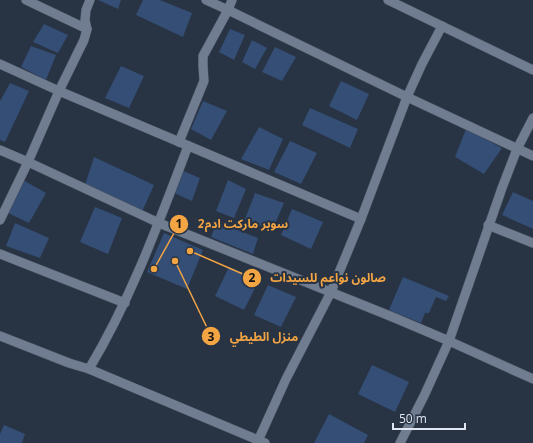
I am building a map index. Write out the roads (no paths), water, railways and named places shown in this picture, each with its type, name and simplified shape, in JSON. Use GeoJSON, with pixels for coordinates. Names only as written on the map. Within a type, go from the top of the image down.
{"type":"FeatureCollection","features":[{"type":"Feature","properties":{"kind":"street"},"geometry":{"type":"LineString","coordinates":[[26,0],[87,29]]}},
{"type":"Feature","properties":{"kind":"street"},"geometry":{"type":"LineString","coordinates":[[0,220],[84,40],[87,29],[86,10],[90,0]]}},
{"type":"Feature","properties":{"kind":"street"},"geometry":{"type":"LineString","coordinates":[[206,0],[533,156]]}},
{"type":"Feature","properties":{"kind":"street"},"geometry":{"type":"LineString","coordinates":[[178,142],[204,81],[203,56],[232,0]]}},
{"type":"Feature","properties":{"kind":"street"},"geometry":{"type":"LineString","coordinates":[[388,0],[533,70]]}},
{"type":"Feature","properties":{"kind":"street"},"geometry":{"type":"LineString","coordinates":[[0,336],[69,363],[89,369],[260,442],[286,379],[331,292],[361,219],[407,97],[442,26]]}},
{"type":"Feature","properties":{"kind":"street"},"geometry":{"type":"LineString","coordinates":[[0,64],[59,91],[361,219]]}},
{"type":"Feature","properties":{"kind":"street"},"geometry":{"type":"LineString","coordinates":[[400,443],[424,396],[449,341],[488,225],[517,149],[533,118]]}},
{"type":"Feature","properties":{"kind":"street"},"geometry":{"type":"LineString","coordinates":[[89,369],[125,303],[159,222],[188,146]]}},
{"type":"Feature","properties":{"kind":"street"},"geometry":{"type":"LineString","coordinates":[[0,150],[159,222],[449,341],[533,379]]}},
{"type":"Feature","properties":{"kind":"street"},"geometry":{"type":"LineString","coordinates":[[488,225],[533,243]]}},
{"type":"Feature","properties":{"kind":"street"},"geometry":{"type":"LineString","coordinates":[[0,254],[125,303]]}},
{"type":"Feature","properties":{"kind":"place","name":"صالون نواعم للسيدات"},"geometry":{"type":"Point","coordinates":[190,251]}},
{"type":"Feature","properties":{"kind":"place","name":"منزل الطيطي"},"geometry":{"type":"Point","coordinates":[175,261]}},
{"type":"Feature","properties":{"kind":"place","name":"سوبر ماركت ادم2"},"geometry":{"type":"Point","coordinates":[154,269]}}]}
